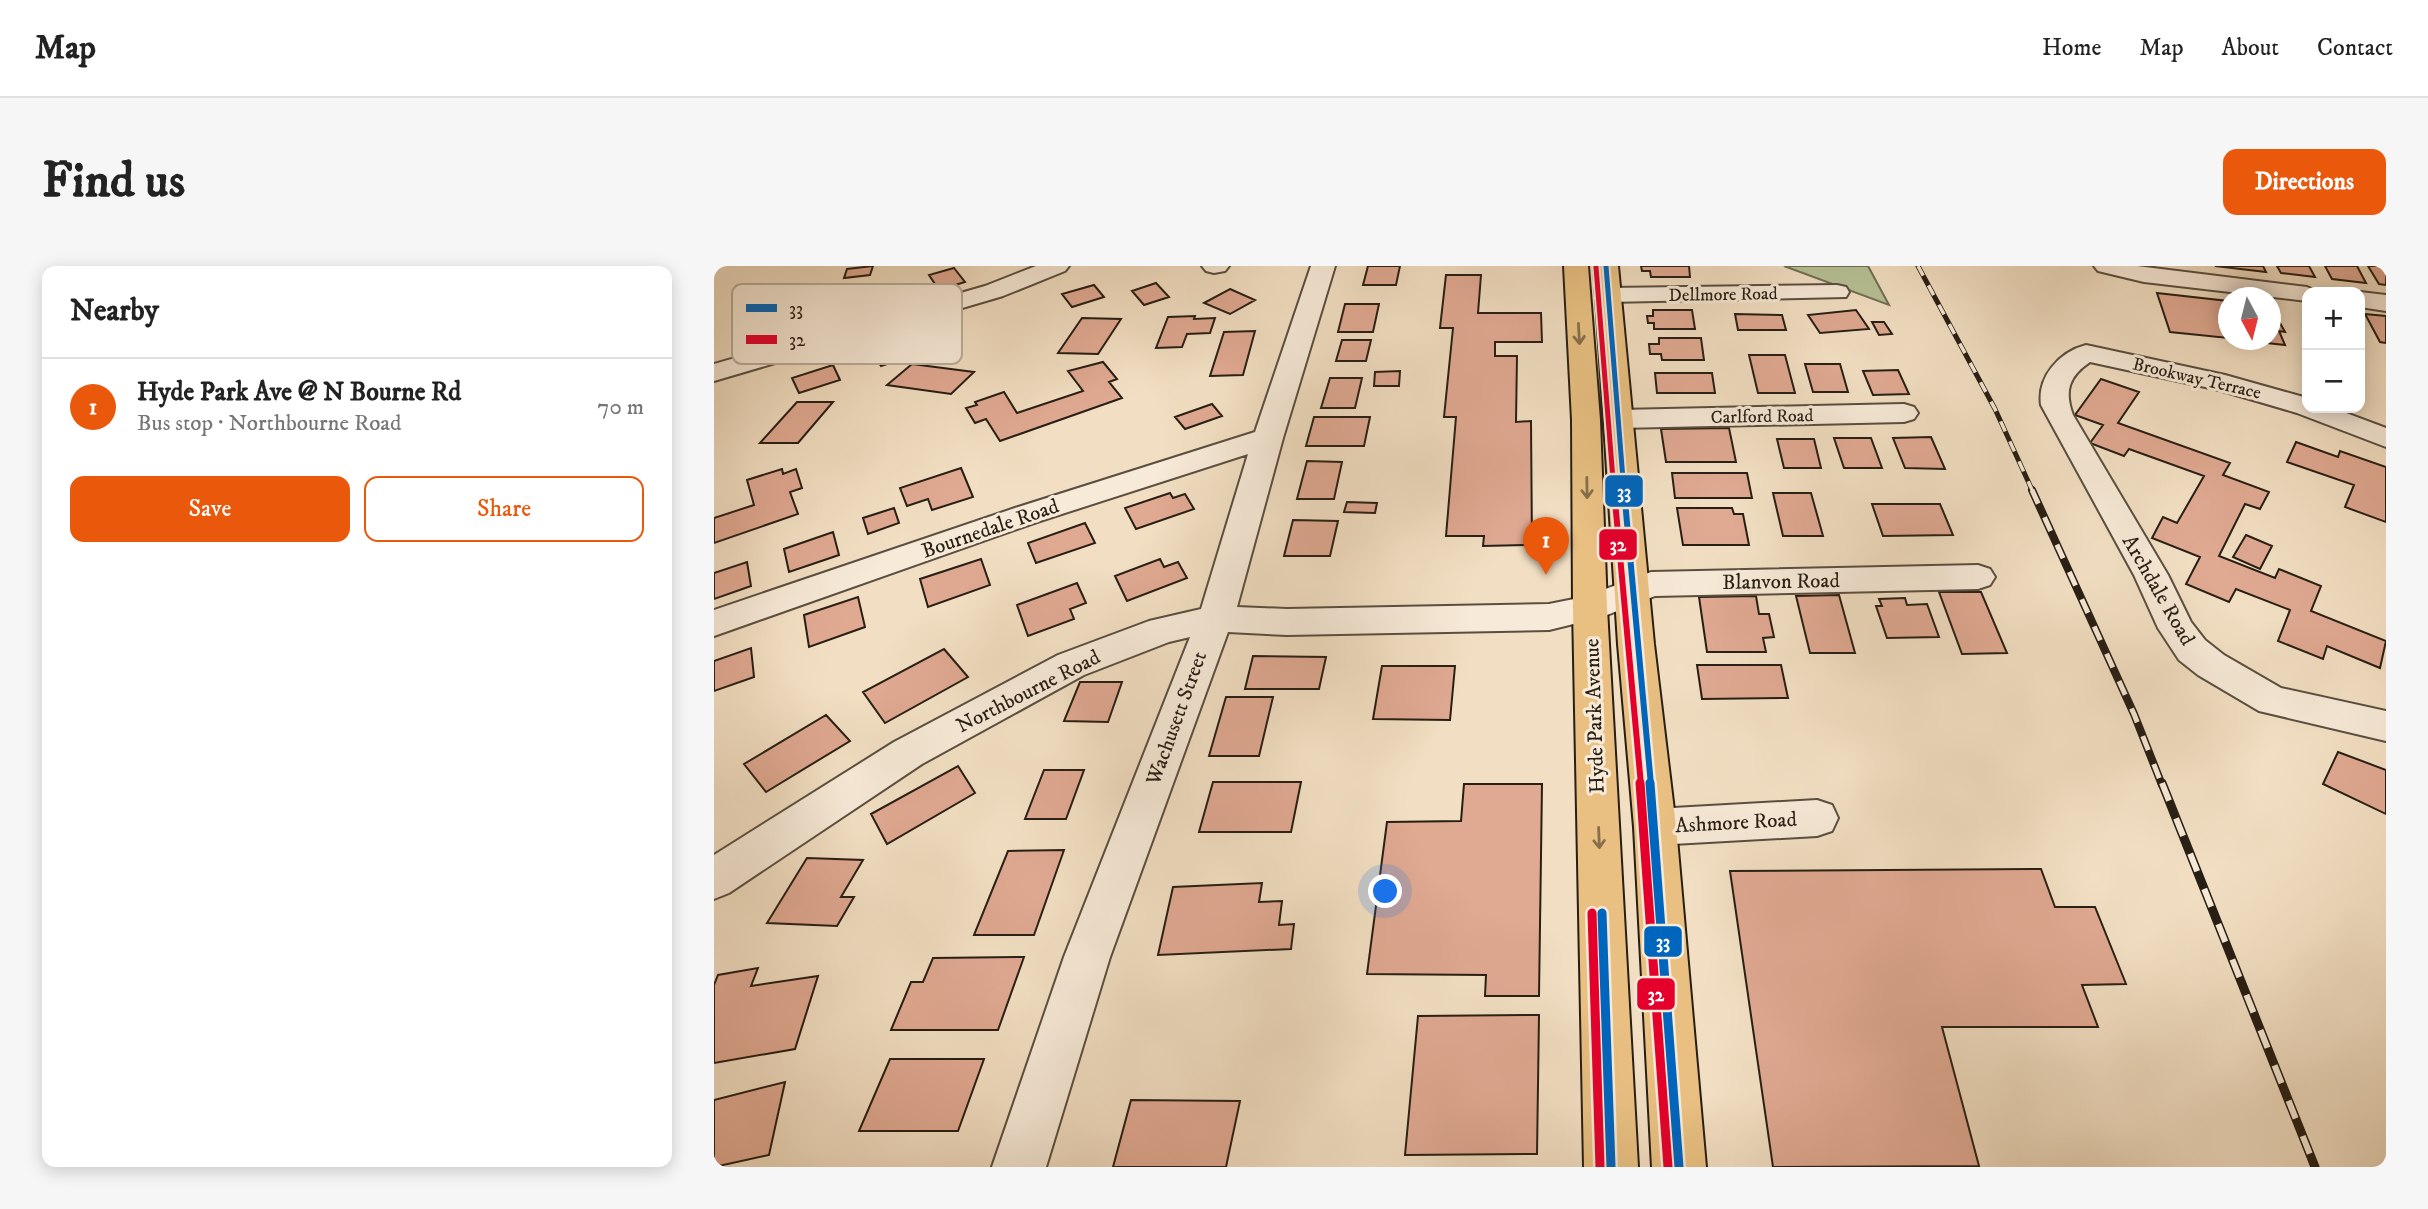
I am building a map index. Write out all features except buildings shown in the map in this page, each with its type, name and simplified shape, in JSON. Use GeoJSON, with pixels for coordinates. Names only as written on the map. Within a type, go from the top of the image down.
{"type":"FeatureCollection","features":[{"type":"Feature","properties":{"kind":"main road","name":"Hyde Park Avenue"},"geometry":{"type":"LineString","coordinates":[[1576,266],[1634,589],[1636,644],[1655,827],[1678,1167]]}},
{"type":"Feature","properties":{"kind":"main road","name":"Hyde Park Avenue"},"geometry":{"type":"LineString","coordinates":[[1606,266],[1608,295],[1603,419],[1590,608],[1611,1167]]}},
{"type":"Feature","properties":{"kind":"street"},"geometry":{"type":"LineString","coordinates":[[962,300],[1057,266]]}},
{"type":"Feature","properties":{"kind":"street","name":"Wachusett Street"},"geometry":{"type":"LineString","coordinates":[[1019,1167],[1087,957],[1212,619],[1223,597],[1268,438],[1323,266]]}},
{"type":"Feature","properties":{"kind":"street"},"geometry":{"type":"LineString","coordinates":[[2106,266],[2144,275],[2302,293]]}},
{"type":"Feature","properties":{"kind":"street","name":"Dellmore Road"},"geometry":{"type":"LineString","coordinates":[[1608,295],[1837,292]]}},
{"type":"Feature","properties":{"kind":"street"},"geometry":{"type":"LineString","coordinates":[[2365,301],[2386,303]]}},
{"type":"Feature","properties":{"kind":"street","name":"Brookway Terrace"},"geometry":{"type":"LineString","coordinates":[[2086,353],[2225,383],[2302,406]]}},
{"type":"Feature","properties":{"kind":"street","name":"Archdale Road"},"geometry":{"type":"LineString","coordinates":[[2086,353],[2060,373],[2053,391],[2053,403],[2151,575],[2187,645],[2211,666],[2272,701],[2386,726]]}},
{"type":"Feature","properties":{"kind":"street"},"geometry":{"type":"LineString","coordinates":[[714,373],[745,364]]}},
{"type":"Feature","properties":{"kind":"street","name":"Carlford Road"},"geometry":{"type":"LineString","coordinates":[[1603,419],[1904,413]]}},
{"type":"Feature","properties":{"kind":"street","name":"Brookway Terrace"},"geometry":{"type":"LineString","coordinates":[[2321,413],[2386,438]]}},
{"type":"Feature","properties":{"kind":"street","name":"Bournedale Road"},"geometry":{"type":"LineString","coordinates":[[714,623],[1026,515],[1268,438]]}},
{"type":"Feature","properties":{"kind":"street","name":"Blanvon Road"},"geometry":{"type":"LineString","coordinates":[[1590,608],[1651,584],[1978,577]]}},
{"type":"Feature","properties":{"kind":"street","name":"Northbourne Road"},"geometry":{"type":"LineString","coordinates":[[714,879],[908,753],[1071,665],[1162,630],[1212,619],[1287,622],[1549,617],[1590,608]]}},
{"type":"Feature","properties":{"kind":"street","name":"Ashmore Road"},"geometry":{"type":"LineString","coordinates":[[1655,827],[1817,818]]}},
{"type":"Feature","properties":{"kind":"green space"},"geometry":{"type":"Polygon","coordinates":[[[1784,266],[1868,266],[1889,305],[1784,266]]]}},
{"type":"Feature","properties":{"kind":"railway"},"geometry":{"type":"LineString","coordinates":[[1918,266],[1995,409],[2033,492]]}},
{"type":"Feature","properties":{"kind":"railway"},"geometry":{"type":"LineString","coordinates":[[2032,490],[2134,714],[2162,785]]}},
{"type":"Feature","properties":{"kind":"railway"},"geometry":{"type":"LineString","coordinates":[[2162,783],[2315,1167]]}},
{"type":"Feature","properties":{"kind":"transit line","name":"33"},"geometry":{"type":"LineString","coordinates":[[1606,266],[1636,644],[1655,827],[1679,1167]]}},
{"type":"Feature","properties":{"kind":"transit line","name":"32"},"geometry":{"type":"LineString","coordinates":[[1596,267],[1626,645],[1645,828],[1668,1167]]}},
{"type":"Feature","properties":{"kind":"transit line","name":"32"},"geometry":{"type":"LineString","coordinates":[[1592,913],[1600,1167]]}},
{"type":"Feature","properties":{"kind":"transit line","name":"33"},"geometry":{"type":"LineString","coordinates":[[1602,913],[1611,1167]]}},
{"type":"Feature","properties":{"kind":"place","name":"Hyde Park Ave @ N Bourne Rd"},"geometry":{"type":"Point","coordinates":[1546,575]}}]}
